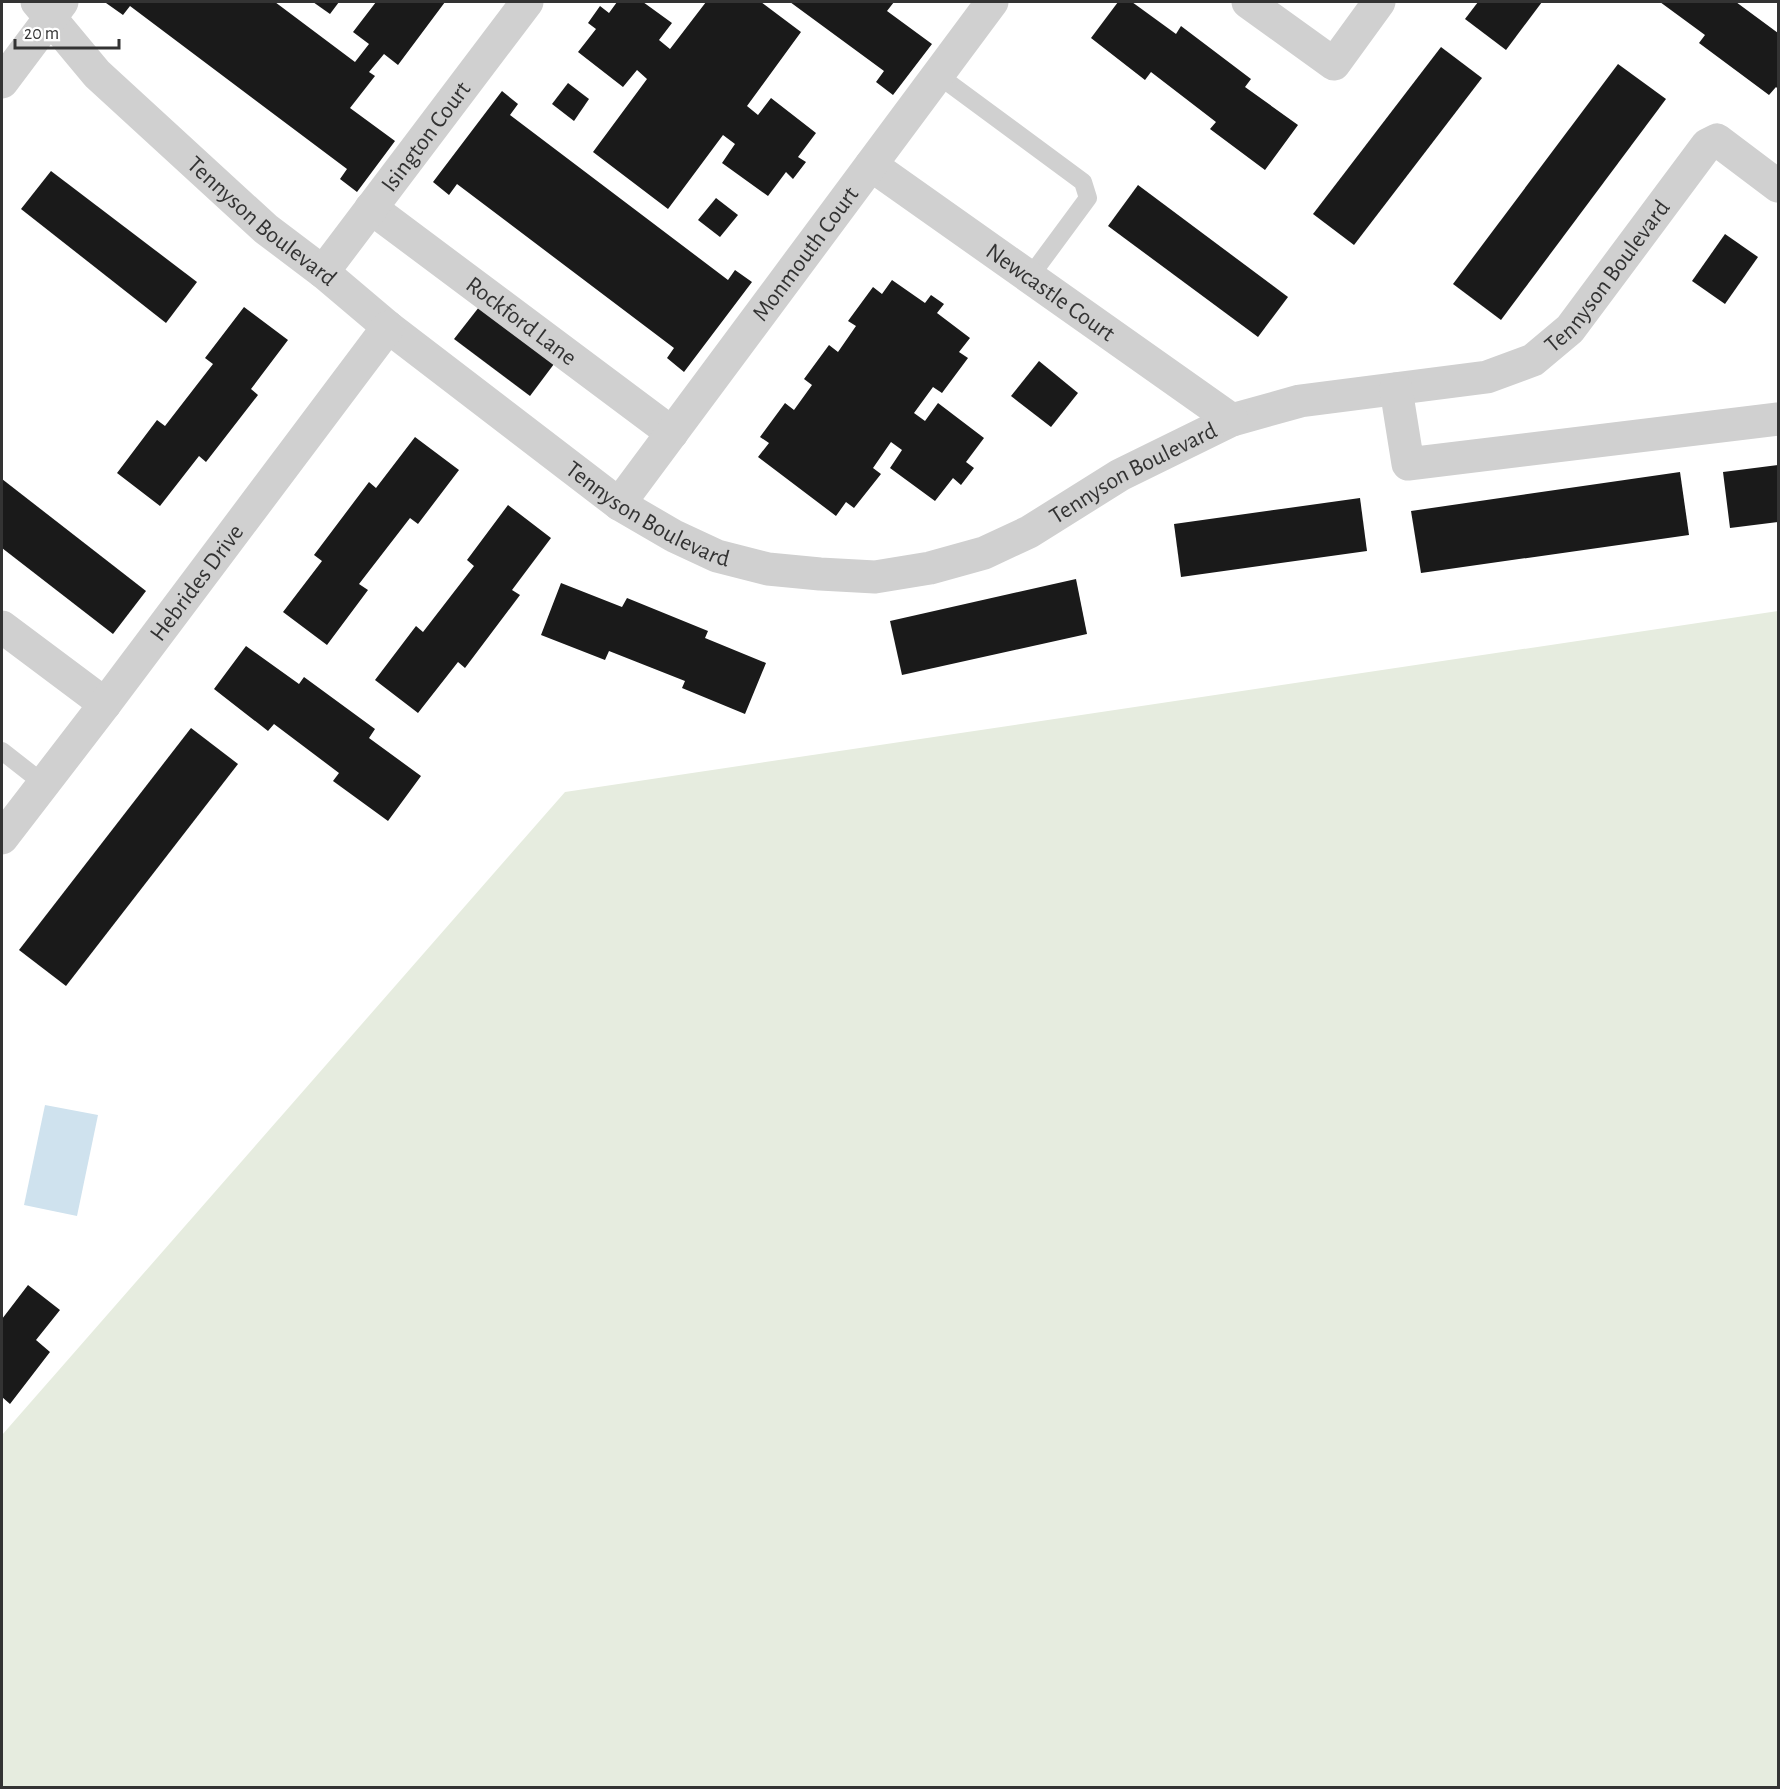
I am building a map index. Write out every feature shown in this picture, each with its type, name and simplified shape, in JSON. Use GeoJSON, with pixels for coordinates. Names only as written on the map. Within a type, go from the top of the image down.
{"type":"FeatureCollection","features":[{"type":"Feature","properties":{"kind":"street","name":"Isington Court"},"geometry":{"type":"LineString","coordinates":[[323,272],[527,2]]}},
{"type":"Feature","properties":{"kind":"street","name":"Monmouth Court"},"geometry":{"type":"LineString","coordinates":[[619,504],[992,2]]}},
{"type":"Feature","properties":{"kind":"street"},"geometry":{"type":"LineString","coordinates":[[1250,2],[1334,64],[1379,2]]}},
{"type":"Feature","properties":{"kind":"street"},"geometry":{"type":"LineString","coordinates":[[2,82],[50,7]]}},
{"type":"Feature","properties":{"kind":"street","name":"Tennyson Boulevard"},"geometry":{"type":"LineString","coordinates":[[50,7],[97,74],[266,229],[323,272],[388,327],[619,504],[674,536],[717,556],[768,569],[875,577],[930,568],[984,553],[1029,532],[1120,475],[1232,420],[1300,401],[1487,377],[1533,360],[1570,328],[1707,145],[1717,140],[1779,186]]}},
{"type":"Feature","properties":{"kind":"street","name":"Newcastle Court"},"geometry":{"type":"LineString","coordinates":[[871,165],[1232,420]]}},
{"type":"Feature","properties":{"kind":"street","name":"Rockford Lane"},"geometry":{"type":"LineString","coordinates":[[371,208],[672,433]]}},
{"type":"Feature","properties":{"kind":"street","name":"Hebrides Drive"},"geometry":{"type":"LineString","coordinates":[[2,838],[388,327]]}},
{"type":"Feature","properties":{"kind":"street"},"geometry":{"type":"LineString","coordinates":[[1396,389],[1408,464],[1779,419]]}},
{"type":"Feature","properties":{"kind":"street"},"geometry":{"type":"LineString","coordinates":[[2,627],[105,704]]}},
{"type":"Feature","properties":{"kind":"lane"},"geometry":{"type":"LineString","coordinates":[[938,75],[1083,182],[1088,198],[1029,278]]}},
{"type":"Feature","properties":{"kind":"lane"},"geometry":{"type":"LineString","coordinates":[[2,751],[44,784]]}},
{"type":"Feature","properties":{"kind":"shaded area"},"geometry":{"type":"Polygon","coordinates":[[[1778,611],[1778,1787],[2,1787],[2,1435],[565,792],[1778,611]]]}},
{"type":"Feature","properties":{"kind":"water"},"geometry":{"type":"Polygon","coordinates":[[[45,1105],[98,1115],[77,1216],[24,1205],[45,1105]]]}},
{"type":"Feature","properties":{"kind":"building"},"geometry":{"type":"Polygon","coordinates":[[[107,2],[275,2],[355,62],[369,44],[353,32],[376,2],[445,2],[398,65],[384,54],[369,72],[375,76],[350,108],[395,141],[357,192],[340,179],[347,169],[130,6],[123,15],[107,2]]]}},
{"type":"Feature","properties":{"kind":"building"},"geometry":{"type":"Polygon","coordinates":[[[313,2],[339,2],[330,14],[313,2]]]}},
{"type":"Feature","properties":{"kind":"building"},"geometry":{"type":"Polygon","coordinates":[[[617,2],[643,2],[672,23],[659,40],[670,49],[706,2],[761,2],[801,32],[747,106],[758,115],[771,98],[816,133],[798,157],[806,162],[793,179],[786,172],[768,196],[722,163],[735,144],[723,135],[668,209],[593,152],[647,79],[637,70],[623,87],[578,52],[596,29],[588,23],[600,6],[609,13],[617,2]]]}},
{"type":"Feature","properties":{"kind":"building"},"geometry":{"type":"Polygon","coordinates":[[[790,2],[894,2],[887,11],[932,44],[893,95],[876,82],[884,71],[790,2]]]}},
{"type":"Feature","properties":{"kind":"building"},"geometry":{"type":"Polygon","coordinates":[[[1118,2],[1132,2],[1176,34],[1181,26],[1251,79],[1245,87],[1298,125],[1265,170],[1210,129],[1216,122],[1151,72],[1145,80],[1091,38],[1118,2]]]}},
{"type":"Feature","properties":{"kind":"building"},"geometry":{"type":"Polygon","coordinates":[[[1478,2],[1542,2],[1506,50],[1465,19],[1478,2]]]}},
{"type":"Feature","properties":{"kind":"building"},"geometry":{"type":"Polygon","coordinates":[[[1660,2],[1736,2],[1778,33],[1778,89],[1776,87],[1769,95],[1699,43],[1705,35],[1660,2]]]}},
{"type":"Feature","properties":{"kind":"building"},"geometry":{"type":"Polygon","coordinates":[[[1441,47],[1482,78],[1354,245],[1313,214],[1441,47]]]}},
{"type":"Feature","properties":{"kind":"building"},"geometry":{"type":"Polygon","coordinates":[[[1618,64],[1666,99],[1501,320],[1453,284],[1618,64]]]}},
{"type":"Feature","properties":{"kind":"building"},"geometry":{"type":"Polygon","coordinates":[[[568,83],[589,99],[574,121],[552,104],[568,83]]]}},
{"type":"Feature","properties":{"kind":"building"},"geometry":{"type":"Polygon","coordinates":[[[502,91],[518,104],[510,115],[728,280],[735,270],[752,282],[684,372],[667,358],[674,348],[457,184],[449,195],[433,182],[502,91]]]}},
{"type":"Feature","properties":{"kind":"building"},"geometry":{"type":"Polygon","coordinates":[[[51,171],[197,282],[166,323],[21,209],[51,171]]]}},
{"type":"Feature","properties":{"kind":"building"},"geometry":{"type":"Polygon","coordinates":[[[1138,185],[1288,297],[1258,337],[1108,226],[1138,185]]]}},
{"type":"Feature","properties":{"kind":"building"},"geometry":{"type":"Polygon","coordinates":[[[716,198],[738,215],[720,237],[698,220],[716,198]]]}},
{"type":"Feature","properties":{"kind":"building"},"geometry":{"type":"Polygon","coordinates":[[[1725,234],[1758,257],[1725,304],[1692,281],[1725,234]]]}},
{"type":"Feature","properties":{"kind":"building"},"geometry":{"type":"Polygon","coordinates":[[[892,280],[925,303],[931,295],[944,304],[937,313],[970,338],[959,352],[968,358],[942,393],[933,387],[914,413],[925,421],[938,403],[984,438],[966,462],[974,468],[961,485],[953,478],[935,501],[890,468],[902,450],[891,442],[873,468],[881,474],[854,508],[846,502],[836,516],[758,457],[769,443],[760,437],[785,403],[794,410],[812,385],[804,379],[829,345],[838,352],[856,326],[848,321],[873,287],[882,294],[892,280]]]}},
{"type":"Feature","properties":{"kind":"building"},"geometry":{"type":"Polygon","coordinates":[[[244,307],[288,340],[251,389],[258,395],[206,462],[199,456],[160,506],[117,473],[157,420],[165,426],[213,364],[205,358],[244,307]]]}},
{"type":"Feature","properties":{"kind":"building"},"geometry":{"type":"Polygon","coordinates":[[[479,307],[554,364],[530,396],[454,339],[479,307]]]}},
{"type":"Feature","properties":{"kind":"building"},"geometry":{"type":"Polygon","coordinates":[[[1039,361],[1078,393],[1051,427],[1011,396],[1039,361]]]}},
{"type":"Feature","properties":{"kind":"building"},"geometry":{"type":"Polygon","coordinates":[[[415,437],[459,470],[418,524],[410,518],[359,584],[368,590],[327,645],[283,612],[322,561],[314,555],[369,482],[376,488],[415,437]]]}},
{"type":"Feature","properties":{"kind":"building"},"geometry":{"type":"Polygon","coordinates":[[[1778,465],[1778,522],[1730,528],[1723,472],[1778,465]]]}},
{"type":"Feature","properties":{"kind":"building"},"geometry":{"type":"Polygon","coordinates":[[[1680,472],[1689,535],[1421,573],[1411,511],[1680,472]]]}},
{"type":"Feature","properties":{"kind":"building"},"geometry":{"type":"Polygon","coordinates":[[[2,479],[146,591],[113,634],[2,548],[2,479]]]}},
{"type":"Feature","properties":{"kind":"building"},"geometry":{"type":"Polygon","coordinates":[[[1360,498],[1367,551],[1181,577],[1174,524],[1360,498]]]}},
{"type":"Feature","properties":{"kind":"building"},"geometry":{"type":"Polygon","coordinates":[[[508,505],[551,538],[512,590],[520,595],[465,668],[458,662],[418,713],[375,680],[416,626],[423,632],[474,566],[467,560],[508,505]]]}},
{"type":"Feature","properties":{"kind":"building"},"geometry":{"type":"Polygon","coordinates":[[[1076,579],[1087,634],[902,675],[890,621],[1076,579]]]}},
{"type":"Feature","properties":{"kind":"building"},"geometry":{"type":"Polygon","coordinates":[[[561,583],[622,607],[627,598],[708,631],[705,638],[766,663],[745,714],[682,688],[685,681],[609,651],[605,660],[541,635],[561,583]]]}},
{"type":"Feature","properties":{"kind":"building"},"geometry":{"type":"Polygon","coordinates":[[[246,646],[299,684],[304,677],[375,729],[369,738],[421,776],[388,821],[333,781],[339,773],[274,724],[268,731],[214,689],[246,646]]]}},
{"type":"Feature","properties":{"kind":"building"},"geometry":{"type":"Polygon","coordinates":[[[191,728],[238,764],[66,986],[19,950],[191,728]]]}},
{"type":"Feature","properties":{"kind":"building"},"geometry":{"type":"Polygon","coordinates":[[[28,1285],[60,1310],[36,1340],[50,1352],[10,1404],[2,1397],[2,1319],[28,1285]]]}}]}
